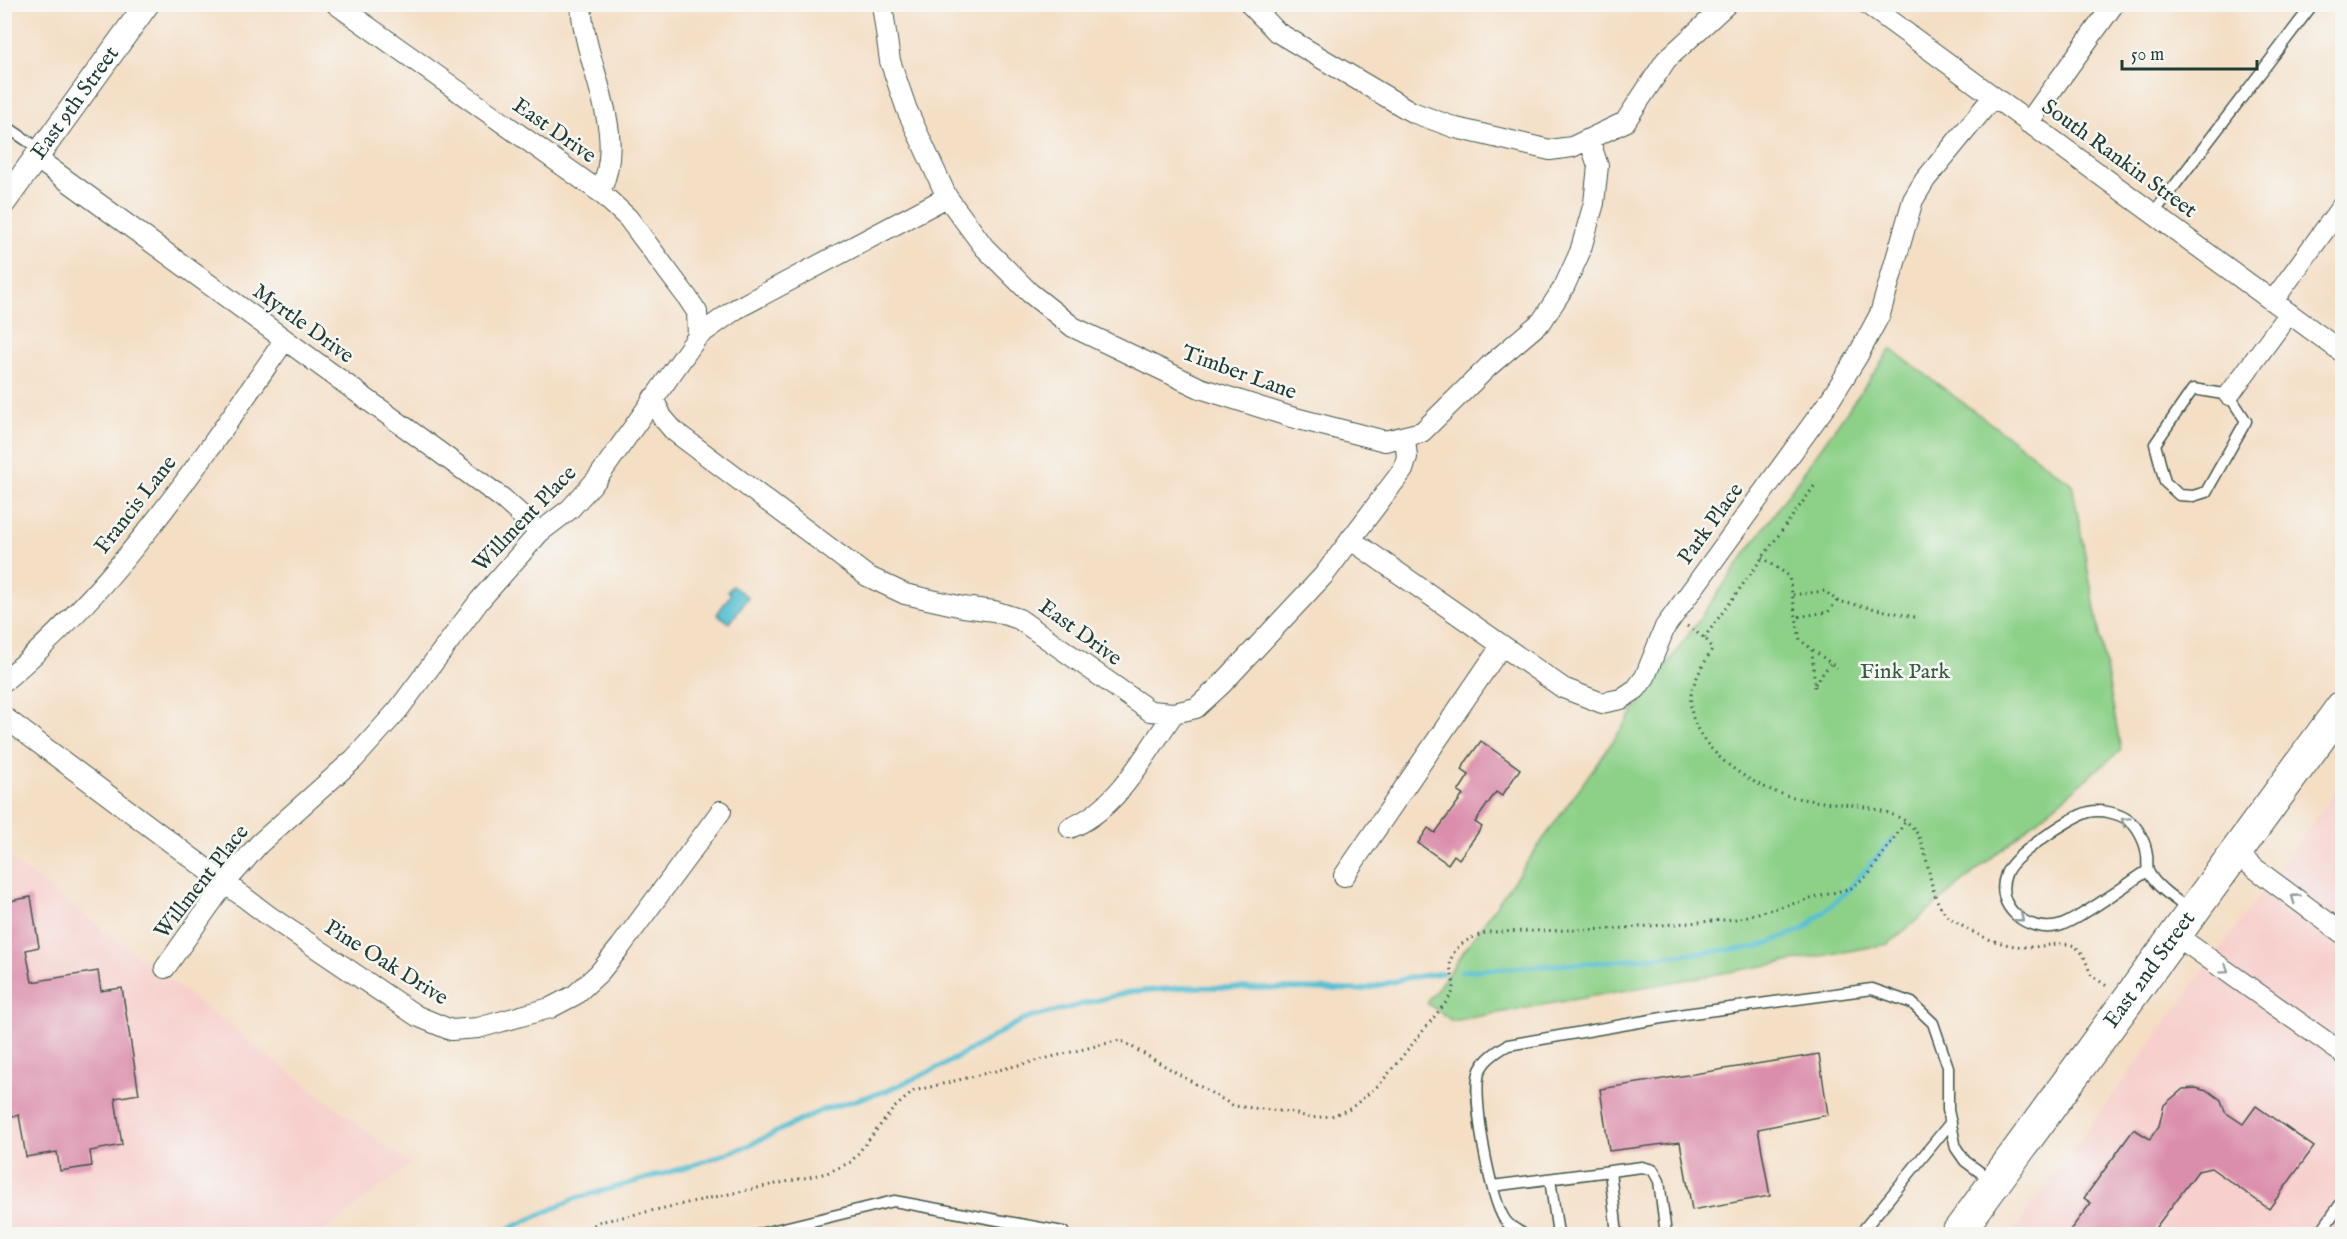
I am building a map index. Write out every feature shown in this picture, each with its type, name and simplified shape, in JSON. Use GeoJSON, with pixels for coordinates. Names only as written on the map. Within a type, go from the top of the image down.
{"type":"FeatureCollection","features":[{"type":"Feature","properties":{"kind":"main road","name":"East 2nd Street"},"geometry":{"type":"LineString","coordinates":[[1958,1234],[2130,1002],[2343,707]]}},
{"type":"Feature","properties":{"kind":"street","name":"East 9th Street"},"geometry":{"type":"LineString","coordinates":[[4,202],[147,4]]}},
{"type":"Feature","properties":{"kind":"street","name":"East Drive"},"geometry":{"type":"LineString","coordinates":[[336,4],[600,192],[628,218],[687,297],[697,312],[698,336]]}},
{"type":"Feature","properties":{"kind":"street"},"geometry":{"type":"LineString","coordinates":[[581,4],[582,28],[609,120],[609,172],[600,192]]}},
{"type":"Feature","properties":{"kind":"street","name":"Timber Lane"},"geometry":{"type":"LineString","coordinates":[[882,4],[890,61],[907,110],[947,197],[984,247],[1030,293],[1073,327],[1200,388],[1353,434],[1385,441],[1405,438],[1422,432],[1489,366],[1542,321],[1564,287],[1580,252],[1594,202],[1598,166],[1589,139]]}},
{"type":"Feature","properties":{"kind":"street"},"geometry":{"type":"LineString","coordinates":[[1250,4],[1277,32],[1412,112],[1456,128],[1550,150],[1572,147],[1624,122],[1666,60],[1727,4]]}},
{"type":"Feature","properties":{"kind":"street","name":"South Rankin Street"},"geometry":{"type":"LineString","coordinates":[[1867,4],[2343,352]]}},
{"type":"Feature","properties":{"kind":"street"},"geometry":{"type":"LineString","coordinates":[[2028,123],[2114,4]]}},
{"type":"Feature","properties":{"kind":"street","name":"Park Place"},"geometry":{"type":"LineString","coordinates":[[1350,539],[1563,688],[1602,704],[1621,699],[1636,689],[1645,677],[1665,627],[1830,400],[1880,314],[1913,200],[1925,180],[1993,97]]}},
{"type":"Feature","properties":{"kind":"street","name":"Myrtle Drive"},"geometry":{"type":"LineString","coordinates":[[39,154],[284,341],[502,498],[540,532]]}},
{"type":"Feature","properties":{"kind":"street","name":"Willment Place"},"geometry":{"type":"LineString","coordinates":[[165,968],[226,882],[259,844],[354,759],[398,710],[480,600],[540,532],[570,509],[597,479],[698,336],[736,309],[947,197]]}},
{"type":"Feature","properties":{"kind":"street"},"geometry":{"type":"LineString","coordinates":[[2273,302],[2343,206]]}},
{"type":"Feature","properties":{"kind":"street"},"geometry":{"type":"LineString","coordinates":[[2229,395],[2289,313]]}},
{"type":"Feature","properties":{"kind":"street","name":"Francis Lane"},"geometry":{"type":"LineString","coordinates":[[4,681],[60,631],[121,566],[180,492],[284,341]]}},
{"type":"Feature","properties":{"kind":"street","name":"East Drive"},"geometry":{"type":"LineString","coordinates":[[653,398],[662,417],[674,430],[867,576],[905,594],[994,611],[1019,619],[1150,711],[1174,713]]}},
{"type":"Feature","properties":{"kind":"street"},"geometry":{"type":"LineString","coordinates":[[1070,828],[1088,821],[1110,802],[1174,713],[1196,708],[1221,685],[1308,592],[1403,470],[1407,457],[1405,438]]}},
{"type":"Feature","properties":{"kind":"street"},"geometry":{"type":"LineString","coordinates":[[1344,876],[1502,645]]}},
{"type":"Feature","properties":{"kind":"street","name":"Pine Oak Drive"},"geometry":{"type":"LineString","coordinates":[[4,717],[269,916],[417,1016],[451,1030],[478,1028],[550,1008],[575,995],[599,973],[721,811]]}},
{"type":"Feature","properties":{"kind":"street"},"geometry":{"type":"LineString","coordinates":[[2237,855],[2343,933]]}},
{"type":"Feature","properties":{"kind":"street"},"geometry":{"type":"LineString","coordinates":[[2186,925],[2343,1053]]}},
{"type":"Feature","properties":{"kind":"lane"},"geometry":{"type":"LineString","coordinates":[[2153,214],[2313,4]]}},
{"type":"Feature","properties":{"kind":"lane"},"geometry":{"type":"LineString","coordinates":[[4,125],[39,154]]}},
{"type":"Feature","properties":{"kind":"lane"},"geometry":{"type":"LineString","coordinates":[[2193,389],[2229,395],[2246,421],[2206,492],[2193,496],[2179,495],[2165,482],[2155,444],[2193,389]]}},
{"type":"Feature","properties":{"kind":"lane"},"geometry":{"type":"LineString","coordinates":[[2147,871],[2061,926],[2029,925],[2015,917],[2003,888],[2005,874],[2012,863],[2069,820],[2090,812],[2113,813],[2130,821],[2144,845],[2147,871],[2186,925]]}},
{"type":"Feature","properties":{"kind":"lane"},"geometry":{"type":"LineString","coordinates":[[1523,1234],[1505,1221],[1492,1186],[1476,1095],[1480,1071],[1493,1054],[1508,1045],[1685,1014],[1872,989],[1912,1003],[1933,1023],[1948,1067],[1951,1122],[1956,1148],[1965,1161],[1994,1183]]}},
{"type":"Feature","properties":{"kind":"lane"},"geometry":{"type":"LineString","coordinates":[[1860,1234],[1951,1122]]}},
{"type":"Feature","properties":{"kind":"lane"},"geometry":{"type":"LineString","coordinates":[[1492,1186],[1642,1167],[1653,1170],[1659,1181],[1666,1234]]}},
{"type":"Feature","properties":{"kind":"lane"},"geometry":{"type":"LineString","coordinates":[[1610,1171],[1617,1234]]}},
{"type":"Feature","properties":{"kind":"lane"},"geometry":{"type":"LineString","coordinates":[[1550,1179],[1558,1234]]}},
{"type":"Feature","properties":{"kind":"lane"},"geometry":{"type":"LineString","coordinates":[[759,1234],[894,1201],[1063,1232],[1063,1234]]}},
{"type":"Feature","properties":{"kind":"lane"},"geometry":{"type":"LineString","coordinates":[[2319,1234],[2343,1202]]}},
{"type":"Feature","properties":{"kind":"path"},"geometry":{"type":"LineString","coordinates":[[1704,638],[1815,485]]}},
{"type":"Feature","properties":{"kind":"path"},"geometry":{"type":"LineString","coordinates":[[1762,557],[1789,576],[1800,640],[1837,668]]}},
{"type":"Feature","properties":{"kind":"path"},"geometry":{"type":"LineString","coordinates":[[1793,595],[1825,591],[1837,601],[1915,617]]}},
{"type":"Feature","properties":{"kind":"path"},"geometry":{"type":"LineString","coordinates":[[1796,617],[1828,612],[1837,601]]}},
{"type":"Feature","properties":{"kind":"path"},"geometry":{"type":"LineString","coordinates":[[1674,616],[1704,638],[1712,649],[1692,691],[1691,703],[1694,719],[1704,740],[1715,753],[1743,777],[1773,791],[1808,800],[1878,809],[1906,821],[1922,845],[1927,873],[1936,897],[1947,915],[1981,935],[2007,945],[2075,946],[2083,954],[2091,975],[2130,1002]]}},
{"type":"Feature","properties":{"kind":"path"},"geometry":{"type":"LineString","coordinates":[[1812,650],[1815,687],[1830,663]]}},
{"type":"Feature","properties":{"kind":"path"},"geometry":{"type":"LineString","coordinates":[[578,1234],[599,1222],[827,1173],[851,1162],[894,1108],[914,1090],[1120,1040],[1234,1106],[1290,1112],[1311,1118],[1331,1116],[1350,1108],[1380,1084],[1453,993],[1455,981],[1450,969],[1461,942],[1490,932],[1613,929],[1736,919],[1851,888],[1869,874],[1906,821]]}},
{"type":"Feature","properties":{"kind":"shaded area"},"geometry":{"type":"Polygon","coordinates":[[[2342,783],[2342,1234],[2011,1234],[2342,783]]]}},
{"type":"Feature","properties":{"kind":"shaded area"},"geometry":{"type":"Polygon","coordinates":[[[4,854],[410,1164],[321,1234],[5,1234],[4,854]]]}},
{"type":"Feature","properties":{"kind":"green space","name":"Fink Park"},"geometry":{"type":"Polygon","coordinates":[[[1891,349],[2072,484],[2121,750],[1888,944],[1452,1021],[1427,1003],[1891,349]]]}},
{"type":"Feature","properties":{"kind":"water"},"geometry":{"type":"Polygon","coordinates":[[[732,586],[748,597],[730,623],[717,614],[731,594],[728,591],[732,586]]]}},
{"type":"Feature","properties":{"kind":"building"},"geometry":{"type":"Polygon","coordinates":[[[1481,741],[1520,769],[1502,796],[1496,792],[1475,822],[1482,827],[1459,859],[1454,855],[1448,864],[1418,843],[1428,828],[1435,833],[1463,795],[1458,792],[1469,775],[1462,770],[1481,741]]]}},
{"type":"Feature","properties":{"kind":"building"},"geometry":{"type":"Polygon","coordinates":[[[31,897],[39,947],[26,950],[32,982],[98,971],[101,991],[122,988],[139,1094],[115,1098],[122,1145],[90,1151],[92,1166],[60,1171],[57,1152],[26,1157],[19,1115],[4,1117],[4,902],[31,897]]]}},
{"type":"Feature","properties":{"kind":"building"},"geometry":{"type":"Polygon","coordinates":[[[1819,1054],[1828,1115],[1758,1129],[1770,1196],[1692,1210],[1680,1142],[1609,1151],[1600,1089],[1819,1054]]]}},
{"type":"Feature","properties":{"kind":"building"},"geometry":{"type":"Polygon","coordinates":[[[2196,1088],[2210,1092],[2221,1100],[2225,1112],[2243,1124],[2256,1106],[2314,1147],[2269,1209],[2211,1168],[2198,1171],[2151,1234],[2067,1234],[2091,1203],[2084,1198],[2134,1129],[2150,1139],[2159,1126],[2164,1105],[2183,1089],[2196,1088]]]}},
{"type":"Feature","properties":{"kind":"waterway"},"geometry":{"type":"LineString","coordinates":[[1461,971],[1604,962],[1758,947],[1804,929],[1846,892],[1892,840]]}},
{"type":"Feature","properties":{"kind":"waterway"},"geometry":{"type":"LineString","coordinates":[[497,1234],[577,1198],[691,1166],[747,1146],[822,1110],[886,1091],[942,1066],[1022,1020],[1129,992],[1190,987],[1361,990],[1407,978],[1442,973]]}}]}
